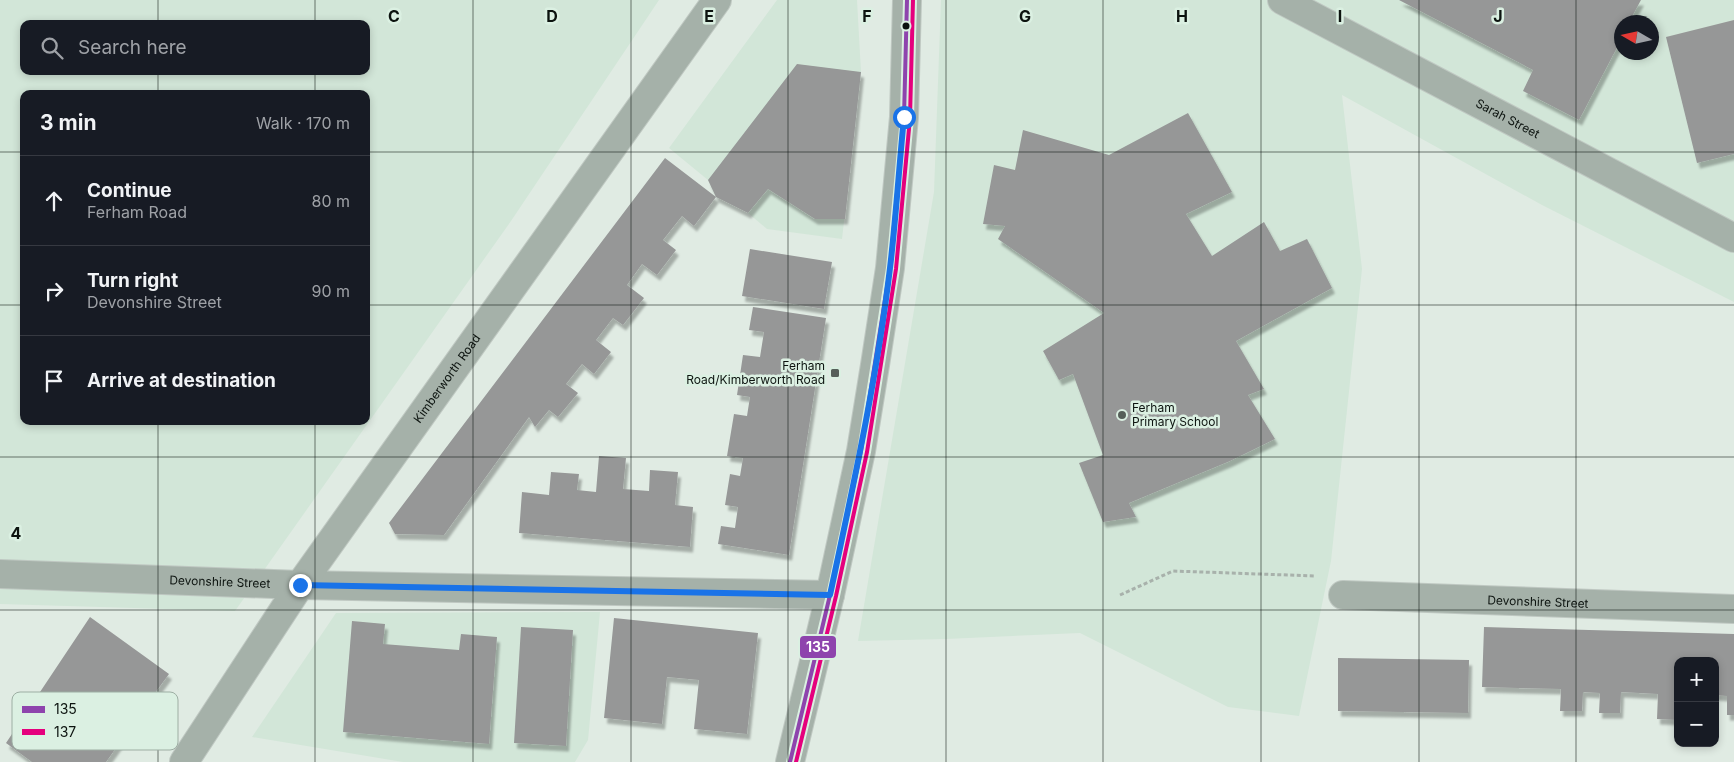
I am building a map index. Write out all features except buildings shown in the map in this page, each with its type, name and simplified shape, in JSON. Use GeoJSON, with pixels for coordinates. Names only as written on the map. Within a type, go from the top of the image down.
{"type":"FeatureCollection","features":[{"type":"Feature","properties":{"kind":"street","name":"Kimberworth Road"},"geometry":{"type":"LineString","coordinates":[[184,762],[300,585],[717,0]]}},
{"type":"Feature","properties":{"kind":"street"},"geometry":{"type":"LineString","coordinates":[[790,762],[830,595],[861,452],[890,268],[904,117],[907,0]]}},
{"type":"Feature","properties":{"kind":"street","name":"Sarah Street"},"geometry":{"type":"LineString","coordinates":[[1282,0],[1734,238]]}},
{"type":"Feature","properties":{"kind":"street","name":"Devonshire Street"},"geometry":{"type":"LineString","coordinates":[[0,574],[300,585],[830,595]]}},
{"type":"Feature","properties":{"kind":"street","name":"Devonshire Street"},"geometry":{"type":"LineString","coordinates":[[1342,596],[1734,608]]}},
{"type":"Feature","properties":{"kind":"path"},"geometry":{"type":"LineString","coordinates":[[1120,595],[1173,571],[1333,576],[1342,596]]}},
{"type":"Feature","properties":{"kind":"shaded area"},"geometry":{"type":"Polygon","coordinates":[[[0,0],[659,0],[511,221],[370,420],[370,90],[20,90],[20,425],[367,425],[235,611],[0,604],[0,0]]]}},
{"type":"Feature","properties":{"kind":"shaded area"},"geometry":{"type":"Polygon","coordinates":[[[777,0],[857,0],[861,72],[842,239],[767,229],[748,213],[716,197],[708,180],[669,148],[777,0]]]}},
{"type":"Feature","properties":{"kind":"shaded area","name":"Ferham Primary School"},"geometry":{"type":"Polygon","coordinates":[[[941,0],[1734,0],[1734,302],[1542,205],[1342,95],[1362,269],[1331,561],[1299,716],[1228,707],[1080,633],[858,641],[934,192],[941,0]]]}},
{"type":"Feature","properties":{"kind":"shaded area"},"geometry":{"type":"Polygon","coordinates":[[[600,612],[588,740],[575,762],[403,762],[252,737],[336,613],[600,612]]]}},
{"type":"Feature","properties":{"kind":"transit line","name":"135"},"geometry":{"type":"LineString","coordinates":[[790,762],[830,595],[861,451],[890,268],[904,117],[907,0]]}},
{"type":"Feature","properties":{"kind":"transit line","name":"137"},"geometry":{"type":"LineString","coordinates":[[796,762],[836,596],[867,452],[896,269],[910,118],[913,0]]}},
{"type":"Feature","properties":{"kind":"place","name":"Ferham Road/Kimberworth Road"},"geometry":{"type":"Point","coordinates":[835,373]}},
{"type":"Feature","properties":{"kind":"place","name":"Ferham Primary School"},"geometry":{"type":"Point","coordinates":[1122,415]}},
{"type":"Feature","properties":{"kind":"route"},"geometry":{"type":"LineString","coordinates":[[300,585],[830,595],[861,452],[875,366],[890,268],[904,117]]}}]}
